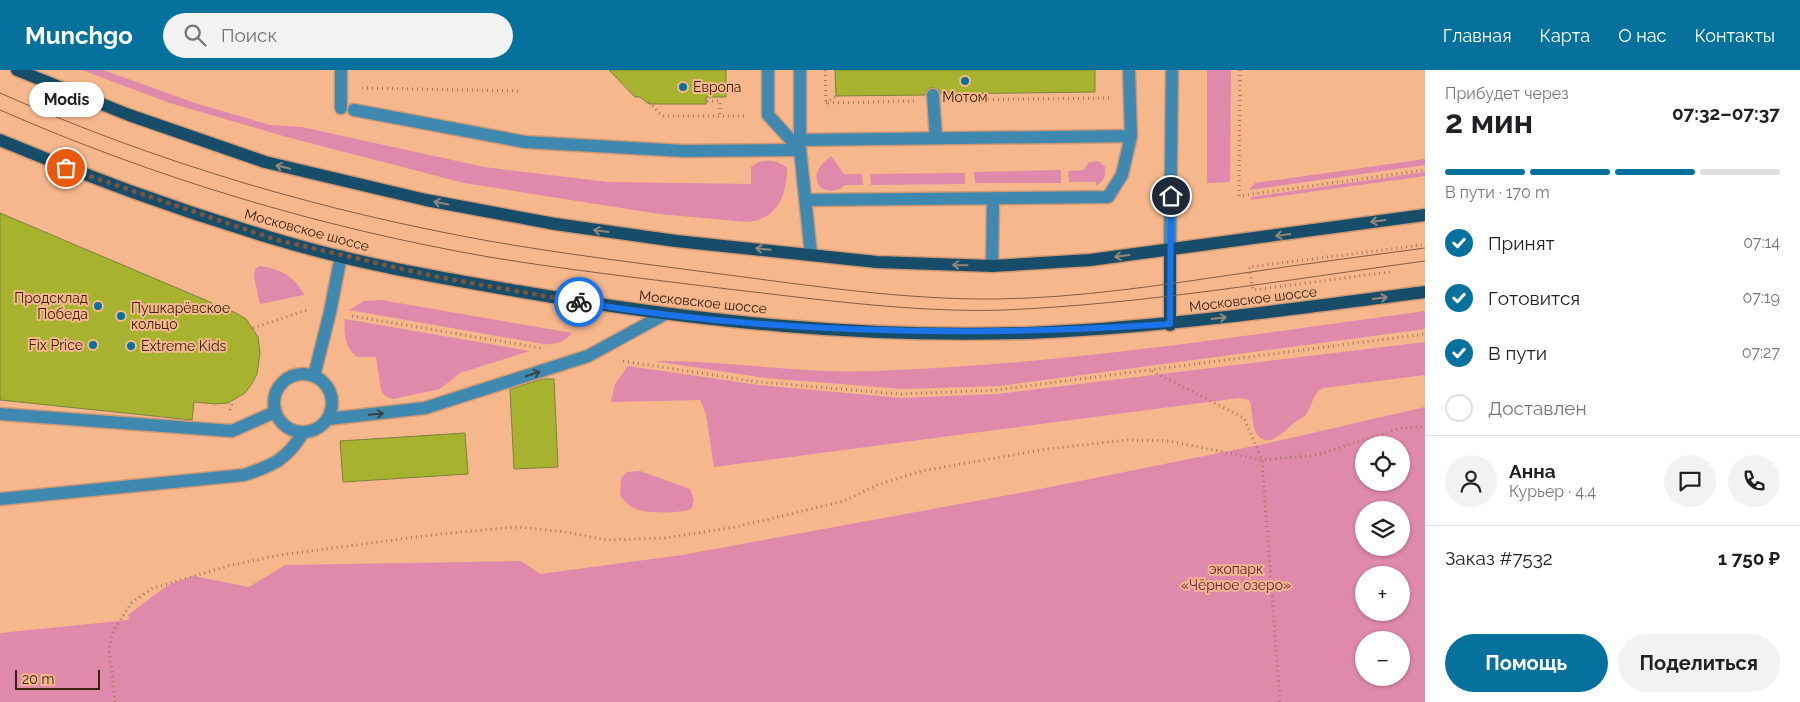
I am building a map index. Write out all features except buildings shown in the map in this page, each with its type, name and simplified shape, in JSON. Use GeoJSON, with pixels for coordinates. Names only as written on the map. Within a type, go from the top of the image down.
{"type":"FeatureCollection","features":[{"type":"Feature","properties":{"kind":"main road"},"geometry":{"type":"LineString","coordinates":[[17,70],[130,115],[265,162],[416,198],[555,224],[676,241],[877,262],[992,266],[1090,260],[1425,215]]}},
{"type":"Feature","properties":{"kind":"main road","name":"Московское шоссе"},"geometry":{"type":"LineString","coordinates":[[0,140],[82,174],[277,240],[447,279],[665,314],[791,327],[917,332],[1044,332],[1170,324],[1425,292]]}},
{"type":"Feature","properties":{"kind":"main road"},"geometry":{"type":"LineString","coordinates":[[1170,250],[1170,324]]}},
{"type":"Feature","properties":{"kind":"street"},"geometry":{"type":"LineString","coordinates":[[341,70],[348,109],[525,142],[684,151],[936,138],[1131,136]]}},
{"type":"Feature","properties":{"kind":"street"},"geometry":{"type":"LineString","coordinates":[[768,70],[768,115],[800,145]]}},
{"type":"Feature","properties":{"kind":"street"},"geometry":{"type":"LineString","coordinates":[[800,70],[800,145],[811,254]]}},
{"type":"Feature","properties":{"kind":"street"},"geometry":{"type":"LineString","coordinates":[[806,200],[1108,197],[1122,174],[1131,136],[1129,70]]}},
{"type":"Feature","properties":{"kind":"street"},"geometry":{"type":"LineString","coordinates":[[1170,250],[1172,70]]}},
{"type":"Feature","properties":{"kind":"street"},"geometry":{"type":"LineString","coordinates":[[934,98],[936,138]]}},
{"type":"Feature","properties":{"kind":"street"},"geometry":{"type":"LineString","coordinates":[[992,266],[993,198]]}},
{"type":"Feature","properties":{"kind":"street"},"geometry":{"type":"LineString","coordinates":[[314,376],[330,312],[341,256]]}},
{"type":"Feature","properties":{"kind":"street"},"geometry":{"type":"LineString","coordinates":[[328,419],[424,408],[588,356],[665,314]]}},
{"type":"Feature","properties":{"kind":"street"},"geometry":{"type":"LineString","coordinates":[[295,375],[314,376],[329,389],[332,409],[328,419],[313,431],[303,433],[285,427],[275,412],[273,403],[280,385],[295,375]]}},
{"type":"Feature","properties":{"kind":"street"},"geometry":{"type":"LineString","coordinates":[[0,414],[232,431],[275,412]]}},
{"type":"Feature","properties":{"kind":"street"},"geometry":{"type":"LineString","coordinates":[[0,499],[244,475],[272,466],[292,452],[303,433]]}},
{"type":"Feature","properties":{"kind":"path"},"geometry":{"type":"LineString","coordinates":[[825,70],[826,103]]}},
{"type":"Feature","properties":{"kind":"path"},"geometry":{"type":"LineString","coordinates":[[1240,70],[1239,196],[1425,170]]}},
{"type":"Feature","properties":{"kind":"path"},"geometry":{"type":"LineString","coordinates":[[354,88],[520,91]]}},
{"type":"Feature","properties":{"kind":"path"},"geometry":{"type":"LineString","coordinates":[[826,103],[836,96]]}},
{"type":"Feature","properties":{"kind":"path"},"geometry":{"type":"LineString","coordinates":[[826,103],[934,98],[1130,97]]}},
{"type":"Feature","properties":{"kind":"path"},"geometry":{"type":"LineString","coordinates":[[708,101],[720,101],[720,116]]}},
{"type":"Feature","properties":{"kind":"path"},"geometry":{"type":"LineString","coordinates":[[649,102],[662,116],[768,115]]}},
{"type":"Feature","properties":{"kind":"path"},"geometry":{"type":"LineString","coordinates":[[1390,272],[1253,290],[1249,267],[1422,245]]}},
{"type":"Feature","properties":{"kind":"path"},"geometry":{"type":"LineString","coordinates":[[253,328],[311,308]]}},
{"type":"Feature","properties":{"kind":"path"},"geometry":{"type":"LineString","coordinates":[[352,316],[548,349]]}},
{"type":"Feature","properties":{"kind":"path"},"geometry":{"type":"LineString","coordinates":[[588,356],[758,382],[901,394],[996,390],[1425,334]]}},
{"type":"Feature","properties":{"kind":"path"},"geometry":{"type":"LineString","coordinates":[[1152,371],[1244,418],[1262,460],[1280,702]]}},
{"type":"Feature","properties":{"kind":"path"},"geometry":{"type":"LineString","coordinates":[[115,702],[109,648],[114,630],[132,602],[153,588],[237,564],[280,555],[439,534],[517,527],[566,532],[606,540],[665,538],[736,527],[844,501],[877,485],[921,471],[1047,449],[1126,440],[1169,441],[1262,460],[1316,455],[1401,428],[1425,427]]}},
{"type":"Feature","properties":{"kind":"green space"},"geometry":{"type":"Polygon","coordinates":[[[82,70],[103,70],[195,103],[270,125],[302,127],[484,167],[608,182],[751,184],[751,167],[759,162],[774,161],[787,168],[787,178],[779,204],[767,216],[758,220],[748,222],[659,214],[464,183],[283,136],[170,103],[82,70]]]}},
{"type":"Feature","properties":{"kind":"green space"},"geometry":{"type":"Polygon","coordinates":[[[1207,70],[1231,70],[1230,182],[1207,183],[1207,70]]]}},
{"type":"Feature","properties":{"kind":"green space"},"geometry":{"type":"Polygon","coordinates":[[[831,156],[844,174],[862,174],[863,185],[845,185],[834,191],[821,188],[817,178],[818,170],[831,156]]]}},
{"type":"Feature","properties":{"kind":"green space"},"geometry":{"type":"Polygon","coordinates":[[[1425,159],[1425,165],[1249,190],[1255,183],[1425,159]]]}},
{"type":"Feature","properties":{"kind":"green space"},"geometry":{"type":"Polygon","coordinates":[[[1098,161],[1105,167],[1105,176],[1099,184],[1096,186],[1096,182],[1069,182],[1068,171],[1084,170],[1089,162],[1098,161]]]}},
{"type":"Feature","properties":{"kind":"green space"},"geometry":{"type":"Polygon","coordinates":[[[1061,170],[1061,183],[975,183],[974,172],[1061,170]]]}},
{"type":"Feature","properties":{"kind":"green space"},"geometry":{"type":"Polygon","coordinates":[[[1425,172],[1425,176],[1251,200],[1251,197],[1425,172]]]}},
{"type":"Feature","properties":{"kind":"green space"},"geometry":{"type":"Polygon","coordinates":[[[965,173],[965,184],[871,185],[870,174],[965,173]]]}},
{"type":"Feature","properties":{"kind":"green space"},"geometry":{"type":"Polygon","coordinates":[[[259,266],[286,274],[292,278],[304,295],[260,304],[254,277],[255,269],[259,266]]]}},
{"type":"Feature","properties":{"kind":"green space"},"geometry":{"type":"Polygon","coordinates":[[[381,300],[572,333],[566,339],[559,342],[543,344],[349,310],[364,301],[381,300]]]}},
{"type":"Feature","properties":{"kind":"green space"},"geometry":{"type":"Polygon","coordinates":[[[1425,311],[1425,329],[999,386],[902,389],[766,378],[654,361],[681,361],[817,371],[942,368],[1011,363],[1149,348],[1425,311]]]}},
{"type":"Feature","properties":{"kind":"green space"},"geometry":{"type":"Polygon","coordinates":[[[345,319],[530,351],[460,373],[440,389],[393,399],[385,396],[381,390],[376,357],[358,357],[350,350],[344,329],[345,319]]]}},
{"type":"Feature","properties":{"kind":"green space"},"geometry":{"type":"Polygon","coordinates":[[[1425,342],[1425,375],[1323,388],[1315,396],[1305,415],[1279,436],[1267,440],[1262,439],[1255,431],[1249,400],[1239,398],[714,467],[706,414],[700,400],[611,402],[615,384],[628,366],[759,385],[901,398],[997,394],[1425,342]]]}},
{"type":"Feature","properties":{"kind":"green space","name":"экопарк «Чёрное озеро»"},"geometry":{"type":"Polygon","coordinates":[[[1425,407],[1425,702],[0,702],[0,633],[129,620],[128,615],[168,585],[193,576],[249,587],[285,565],[521,561],[540,574],[682,555],[1020,493],[1269,443],[1425,407]]]}},
{"type":"Feature","properties":{"kind":"green space"},"geometry":{"type":"Polygon","coordinates":[[[640,471],[690,489],[694,500],[692,508],[674,512],[658,512],[644,511],[631,506],[620,495],[621,478],[627,472],[640,471]]]}},
{"type":"Feature","properties":{"kind":"tram line"},"geometry":{"type":"LineString","coordinates":[[0,93],[118,141],[179,162],[240,182],[364,215],[426,229],[545,250],[855,291],[961,299],[1059,296],[1151,286],[1425,248]]}},
{"type":"Feature","properties":{"kind":"tram line"},"geometry":{"type":"LineString","coordinates":[[0,110],[118,158],[179,179],[302,216],[364,231],[426,245],[519,262],[831,301],[970,310],[1057,307],[1162,297],[1425,261]]}},
{"type":"Feature","properties":{"kind":"way so far"},"geometry":{"type":"LineString","coordinates":[[66,168],[277,240],[438,277],[579,302]]}},
{"type":"Feature","properties":{"kind":"place","name":"Мотом"},"geometry":{"type":"Point","coordinates":[965,81]}},
{"type":"Feature","properties":{"kind":"place","name":"Европа"},"geometry":{"type":"Point","coordinates":[683,87]}},
{"type":"Feature","properties":{"kind":"place","name":"Modis"},"geometry":{"type":"Point","coordinates":[66,168]}},
{"type":"Feature","properties":{"kind":"place","name":"Продсклад Победа"},"geometry":{"type":"Point","coordinates":[98,306]}},
{"type":"Feature","properties":{"kind":"place","name":"Пушкарёвское кольцо"},"geometry":{"type":"Point","coordinates":[121,316]}},
{"type":"Feature","properties":{"kind":"place","name":"Fix Price"},"geometry":{"type":"Point","coordinates":[93,345]}},
{"type":"Feature","properties":{"kind":"place","name":"Extreme Kids"},"geometry":{"type":"Point","coordinates":[131,346]}},
{"type":"Feature","properties":{"kind":"route"},"geometry":{"type":"LineString","coordinates":[[579,302],[665,314],[791,327],[917,332],[1044,332],[1170,324],[1171,196]]}}]}
